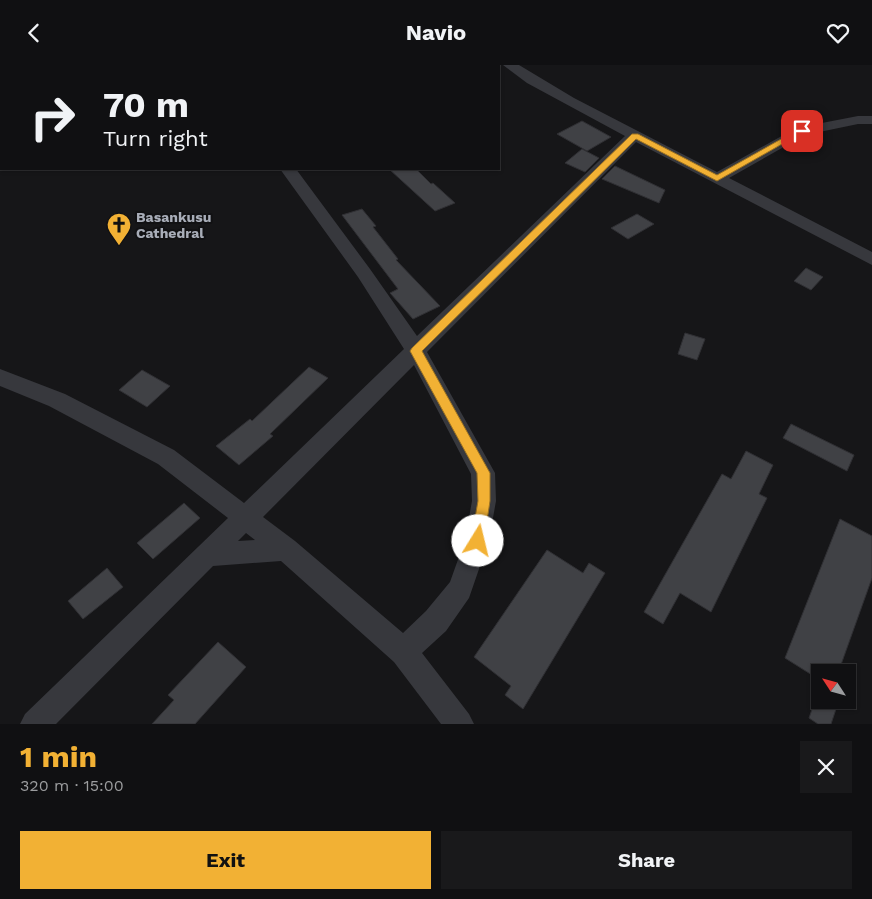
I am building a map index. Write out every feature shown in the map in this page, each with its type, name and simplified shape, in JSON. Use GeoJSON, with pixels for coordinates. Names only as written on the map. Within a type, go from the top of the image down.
{"type":"FeatureCollection","features":[{"type":"Feature","properties":{"kind":"street"},"geometry":{"type":"LineString","coordinates":[[510,65],[540,85],[872,259]]}},
{"type":"Feature","properties":{"kind":"street"},"geometry":{"type":"LineString","coordinates":[[717,178],[802,131],[872,119]]}},
{"type":"Feature","properties":{"kind":"street"},"geometry":{"type":"LineString","coordinates":[[35,724],[635,135]]}},
{"type":"Feature","properties":{"kind":"street"},"geometry":{"type":"LineString","coordinates":[[289,170],[364,273],[416,351],[483,473],[484,501],[478,541],[460,589],[436,621],[404,652]]}},
{"type":"Feature","properties":{"kind":"street"},"geometry":{"type":"LineString","coordinates":[[0,377],[57,400],[166,457],[246,517],[286,549],[404,652],[458,724]]}},
{"type":"Feature","properties":{"kind":"street"},"geometry":{"type":"LineString","coordinates":[[208,555],[286,549]]}},
{"type":"Feature","properties":{"kind":"building"},"geometry":{"type":"Polygon","coordinates":[[[582,121],[611,137],[587,151],[557,134],[582,121]]]}},
{"type":"Feature","properties":{"kind":"building"},"geometry":{"type":"Polygon","coordinates":[[[582,149],[599,158],[585,172],[565,163],[582,149]]]}},
{"type":"Feature","properties":{"kind":"building"},"geometry":{"type":"Polygon","coordinates":[[[615,166],[665,190],[659,203],[602,179],[615,166]]]}},
{"type":"Feature","properties":{"kind":"building"},"geometry":{"type":"Polygon","coordinates":[[[390,170],[417,170],[455,203],[435,211],[390,170]]]}},
{"type":"Feature","properties":{"kind":"building"},"geometry":{"type":"Polygon","coordinates":[[[362,209],[376,226],[373,227],[398,259],[396,260],[440,306],[413,319],[390,293],[398,289],[342,215],[362,209]]]}},
{"type":"Feature","properties":{"kind":"building"},"geometry":{"type":"Polygon","coordinates":[[[637,214],[654,224],[628,239],[611,228],[637,214]]]}},
{"type":"Feature","properties":{"kind":"building"},"geometry":{"type":"Polygon","coordinates":[[[806,268],[823,277],[811,290],[794,281],[806,268]]]}},
{"type":"Feature","properties":{"kind":"building"},"geometry":{"type":"Polygon","coordinates":[[[685,333],[705,339],[697,360],[678,354],[685,333]]]}},
{"type":"Feature","properties":{"kind":"building"},"geometry":{"type":"Polygon","coordinates":[[[309,367],[328,378],[270,434],[273,436],[239,465],[216,446],[250,419],[252,421],[309,367]]]}},
{"type":"Feature","properties":{"kind":"building"},"geometry":{"type":"Polygon","coordinates":[[[142,370],[170,386],[147,407],[119,390],[142,370]]]}},
{"type":"Feature","properties":{"kind":"building"},"geometry":{"type":"Polygon","coordinates":[[[791,424],[854,455],[847,471],[783,438],[791,424]]]}},
{"type":"Feature","properties":{"kind":"building"},"geometry":{"type":"Polygon","coordinates":[[[746,451],[773,465],[759,494],[767,498],[711,612],[680,593],[663,624],[644,612],[722,474],[731,479],[746,451]]]}},
{"type":"Feature","properties":{"kind":"building"},"geometry":{"type":"Polygon","coordinates":[[[184,503],[200,518],[153,559],[137,543],[184,503]]]}},
{"type":"Feature","properties":{"kind":"building"},"geometry":{"type":"Polygon","coordinates":[[[840,519],[872,536],[872,578],[841,664],[811,664],[811,674],[785,658],[840,519]]]}},
{"type":"Feature","properties":{"kind":"building"},"geometry":{"type":"Polygon","coordinates":[[[547,550],[583,573],[589,563],[605,573],[523,709],[505,695],[511,686],[474,657],[547,550]]]}},
{"type":"Feature","properties":{"kind":"building"},"geometry":{"type":"Polygon","coordinates":[[[107,568],[123,587],[83,619],[68,601],[107,568]]]}},
{"type":"Feature","properties":{"kind":"building"},"geometry":{"type":"Polygon","coordinates":[[[218,642],[246,667],[195,724],[152,724],[174,700],[168,695],[218,642]]]}},
{"type":"Feature","properties":{"kind":"building"},"geometry":{"type":"Polygon","coordinates":[[[812,709],[836,709],[831,724],[818,724],[809,718],[812,709]]]}},
{"type":"Feature","properties":{"kind":"place","name":"Basankusu Cathedral"},"geometry":{"type":"Point","coordinates":[119,246]}},
{"type":"Feature","properties":{"kind":"route"},"geometry":{"type":"LineString","coordinates":[[478,541],[484,501],[483,473],[416,351],[635,135],[717,178],[802,131]]}}]}
